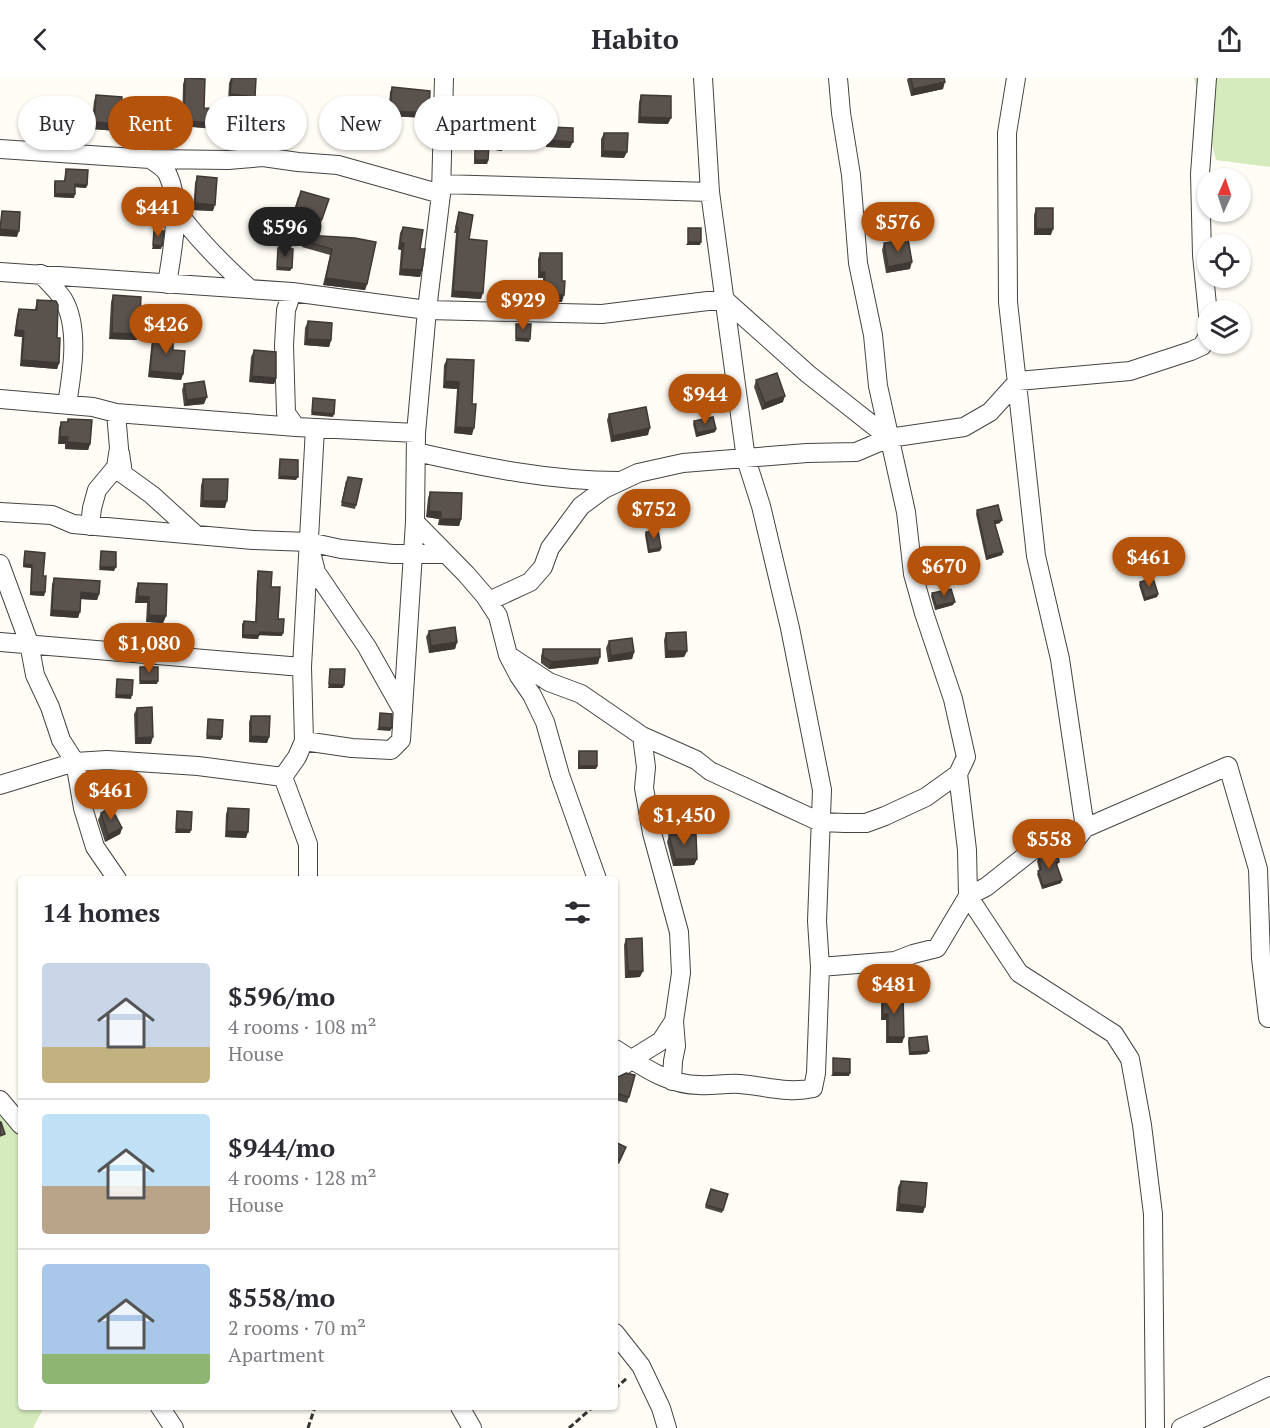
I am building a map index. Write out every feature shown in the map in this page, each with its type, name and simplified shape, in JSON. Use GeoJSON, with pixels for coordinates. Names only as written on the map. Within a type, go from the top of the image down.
{"type":"FeatureCollection","features":[{"type":"Feature","properties":{"kind":"street"},"geometry":{"type":"LineString","coordinates":[[304,741],[352,748],[391,750],[401,740],[415,522],[416,433],[441,189],[444,78]]}},
{"type":"Feature","properties":{"kind":"street"},"geometry":{"type":"LineString","coordinates":[[618,1050],[656,1074],[672,1081],[696,1085],[738,1084],[798,1091],[813,1088],[819,1015],[820,967],[817,921],[822,790],[790,628],[761,506],[746,459],[710,192],[704,78]]}},
{"type":"Feature","properties":{"kind":"street"},"geometry":{"type":"LineString","coordinates":[[508,656],[549,682],[581,694],[642,736],[696,760],[710,771],[820,822],[866,823],[926,797],[958,774],[966,757],[953,699],[913,574],[906,512],[879,386],[873,335],[858,263],[851,175],[838,78]]}},
{"type":"Feature","properties":{"kind":"street"},"geometry":{"type":"LineString","coordinates":[[1016,78],[1007,133],[1008,302],[1036,556],[1060,659],[1085,828]]}},
{"type":"Feature","properties":{"kind":"street"},"geometry":{"type":"LineString","coordinates":[[1206,300],[1202,255],[1200,174],[1207,78]]}},
{"type":"Feature","properties":{"kind":"street"},"geometry":{"type":"LineString","coordinates":[[0,149],[150,159],[228,160],[263,157],[338,165],[441,189],[710,192]]}},
{"type":"Feature","properties":{"kind":"street"},"geometry":{"type":"LineString","coordinates":[[150,159],[167,172],[173,193],[173,250],[167,284]]}},
{"type":"Feature","properties":{"kind":"street"},"geometry":{"type":"LineString","coordinates":[[174,207],[193,234],[214,257],[250,289]]}},
{"type":"Feature","properties":{"kind":"street"},"geometry":{"type":"LineString","coordinates":[[0,272],[292,292],[427,310],[602,314],[724,299],[808,374],[889,438]]}},
{"type":"Feature","properties":{"kind":"street"},"geometry":{"type":"LineString","coordinates":[[41,274],[62,297],[67,307],[73,334],[72,370],[67,405]]}},
{"type":"Feature","properties":{"kind":"street"},"geometry":{"type":"LineString","coordinates":[[292,292],[286,310],[284,345],[286,413],[296,428]]}},
{"type":"Feature","properties":{"kind":"street"},"geometry":{"type":"LineString","coordinates":[[489,602],[530,582],[543,567],[550,548],[581,506],[604,489],[638,473],[683,463],[807,453],[856,452],[889,438],[964,427],[990,412],[1018,381],[1131,370],[1197,348]]}},
{"type":"Feature","properties":{"kind":"street"},"geometry":{"type":"LineString","coordinates":[[0,399],[93,407],[116,413],[296,428],[416,433]]}},
{"type":"Feature","properties":{"kind":"street"},"geometry":{"type":"LineString","coordinates":[[116,413],[123,474],[152,495],[196,535]]}},
{"type":"Feature","properties":{"kind":"street"},"geometry":{"type":"LineString","coordinates":[[283,777],[297,757],[304,741],[302,667],[315,428]]}},
{"type":"Feature","properties":{"kind":"street"},"geometry":{"type":"LineString","coordinates":[[90,526],[97,490],[116,467],[119,448]]}},
{"type":"Feature","properties":{"kind":"street"},"geometry":{"type":"LineString","coordinates":[[416,452],[542,476],[620,481]]}},
{"type":"Feature","properties":{"kind":"street"},"geometry":{"type":"LineString","coordinates":[[0,512],[52,515],[73,525],[309,542],[341,549],[412,555],[446,554]]}},
{"type":"Feature","properties":{"kind":"street"},"geometry":{"type":"LineString","coordinates":[[415,522],[489,602],[498,616],[508,656],[532,695],[545,722],[560,775],[596,876]]}},
{"type":"Feature","properties":{"kind":"street"},"geometry":{"type":"LineString","coordinates":[[309,542],[316,572],[367,647],[404,711]]}},
{"type":"Feature","properties":{"kind":"street"},"geometry":{"type":"LineString","coordinates":[[0,564],[29,643],[35,675],[50,707],[61,740],[75,762],[83,808],[95,847],[115,876]]}},
{"type":"Feature","properties":{"kind":"street"},"geometry":{"type":"LineString","coordinates":[[0,642],[302,667]]}},
{"type":"Feature","properties":{"kind":"street"},"geometry":{"type":"LineString","coordinates":[[642,736],[646,767],[644,788],[652,833],[679,932],[681,973],[674,1021],[676,1046],[672,1081]]}},
{"type":"Feature","properties":{"kind":"street"},"geometry":{"type":"LineString","coordinates":[[0,785],[75,762],[107,760],[198,766],[283,777]]}},
{"type":"Feature","properties":{"kind":"street"},"geometry":{"type":"LineString","coordinates":[[820,967],[895,961],[937,948],[969,896],[986,887],[1033,850],[1074,842],[1085,828],[1228,766],[1258,868],[1262,958],[1268,1018]]}},
{"type":"Feature","properties":{"kind":"street"},"geometry":{"type":"LineString","coordinates":[[958,774],[967,850],[969,896],[1019,974],[1114,1034],[1130,1059],[1142,1125],[1153,1214],[1155,1428]]}},
{"type":"Feature","properties":{"kind":"street"},"geometry":{"type":"LineString","coordinates":[[283,777],[308,844],[308,876]]}},
{"type":"Feature","properties":{"kind":"street"},"geometry":{"type":"LineString","coordinates":[[618,1070],[661,1041],[674,1021]]}},
{"type":"Feature","properties":{"kind":"street"},"geometry":{"type":"LineString","coordinates":[[0,1100],[18,1121]]}},
{"type":"Feature","properties":{"kind":"street"},"geometry":{"type":"LineString","coordinates":[[618,1337],[642,1366],[661,1408],[667,1428]]}},
{"type":"Feature","properties":{"kind":"street"},"geometry":{"type":"LineString","coordinates":[[1181,1428],[1270,1386]]}},
{"type":"Feature","properties":{"kind":"street"},"geometry":{"type":"LineString","coordinates":[[162,1410],[174,1428]]}},
{"type":"Feature","properties":{"kind":"street"},"geometry":{"type":"LineString","coordinates":[[462,1410],[472,1428]]}},
{"type":"Feature","properties":{"kind":"path"},"geometry":{"type":"LineString","coordinates":[[308,1428],[314,1410]]}},
{"type":"Feature","properties":{"kind":"path"},"geometry":{"type":"LineString","coordinates":[[569,1428],[590,1410]]}},
{"type":"Feature","properties":{"kind":"green space"},"geometry":{"type":"Polygon","coordinates":[[[1194,78],[1270,78],[1270,167],[1216,160],[1194,78]]]}},
{"type":"Feature","properties":{"kind":"green space"},"geometry":{"type":"Polygon","coordinates":[[[0,1093],[18,1119],[18,1410],[42,1410],[33,1428],[0,1428],[0,1093]]]}},
{"type":"Feature","properties":{"kind":"building"},"geometry":{"type":"Polygon","coordinates":[[[185,78],[205,79],[205,122],[193,122],[193,96],[185,96],[185,78]]]}},
{"type":"Feature","properties":{"kind":"building"},"geometry":{"type":"Polygon","coordinates":[[[232,78],[256,78],[255,96],[230,94],[232,78]]]}},
{"type":"Feature","properties":{"kind":"building"},"geometry":{"type":"Polygon","coordinates":[[[911,78],[944,78],[945,82],[913,89],[911,78]]]}},
{"type":"Feature","properties":{"kind":"building"},"geometry":{"type":"Polygon","coordinates":[[[392,87],[430,91],[430,96],[414,96],[414,112],[402,112],[402,96],[391,96],[392,87]]]}},
{"type":"Feature","properties":{"kind":"building"},"geometry":{"type":"Polygon","coordinates":[[[641,95],[671,96],[671,118],[640,117],[641,95]]]}},
{"type":"Feature","properties":{"kind":"building"},"geometry":{"type":"Polygon","coordinates":[[[96,96],[109,96],[108,123],[96,122],[96,96]]]}},
{"type":"Feature","properties":{"kind":"building"},"geometry":{"type":"Polygon","coordinates":[[[558,127],[573,128],[573,142],[558,141],[558,127]]]}},
{"type":"Feature","properties":{"kind":"building"},"geometry":{"type":"Polygon","coordinates":[[[604,133],[628,133],[627,152],[603,151],[604,133]]]}},
{"type":"Feature","properties":{"kind":"building"},"geometry":{"type":"Polygon","coordinates":[[[475,150],[489,150],[488,160],[475,160],[475,150]]]}},
{"type":"Feature","properties":{"kind":"building"},"geometry":{"type":"Polygon","coordinates":[[[66,169],[88,170],[87,185],[75,184],[75,194],[55,194],[55,181],[65,181],[66,169]]]}},
{"type":"Feature","properties":{"kind":"building"},"geometry":{"type":"Polygon","coordinates":[[[197,176],[217,178],[215,205],[195,203],[197,176]]]}},
{"type":"Feature","properties":{"kind":"building"},"geometry":{"type":"Polygon","coordinates":[[[301,191],[329,199],[322,219],[295,211],[301,191]]]}},
{"type":"Feature","properties":{"kind":"building"},"geometry":{"type":"Polygon","coordinates":[[[1036,208],[1053,208],[1053,229],[1036,229],[1036,208]]]}},
{"type":"Feature","properties":{"kind":"building"},"geometry":{"type":"Polygon","coordinates":[[[2,211],[20,212],[19,231],[0,229],[2,211]]]}},
{"type":"Feature","properties":{"kind":"building"},"geometry":{"type":"Polygon","coordinates":[[[459,212],[473,215],[469,239],[487,241],[483,293],[453,291],[458,228],[456,227],[459,212]]]}},
{"type":"Feature","properties":{"kind":"building"},"geometry":{"type":"Polygon","coordinates":[[[403,227],[423,230],[420,249],[425,249],[422,270],[401,269],[404,243],[400,243],[403,227]]]}},
{"type":"Feature","properties":{"kind":"building"},"geometry":{"type":"Polygon","coordinates":[[[688,228],[701,228],[701,242],[688,242],[688,228]]]}},
{"type":"Feature","properties":{"kind":"building"},"geometry":{"type":"Polygon","coordinates":[[[154,230],[164,231],[162,246],[153,245],[154,230]]]}},
{"type":"Feature","properties":{"kind":"building"},"geometry":{"type":"Polygon","coordinates":[[[305,235],[355,238],[376,242],[367,284],[326,278],[332,249],[304,241],[305,235]]]}},
{"type":"Feature","properties":{"kind":"building"},"geometry":{"type":"Polygon","coordinates":[[[908,239],[912,262],[888,267],[884,243],[908,239]]]}},
{"type":"Feature","properties":{"kind":"building"},"geometry":{"type":"Polygon","coordinates":[[[278,248],[293,249],[292,268],[277,267],[278,248]]]}},
{"type":"Feature","properties":{"kind":"building"},"geometry":{"type":"Polygon","coordinates":[[[540,253],[562,253],[564,295],[544,295],[545,272],[540,272],[540,253]]]}},
{"type":"Feature","properties":{"kind":"building"},"geometry":{"type":"Polygon","coordinates":[[[113,295],[141,297],[139,334],[112,333],[113,295]]]}},
{"type":"Feature","properties":{"kind":"building"},"geometry":{"type":"Polygon","coordinates":[[[37,300],[56,301],[58,305],[59,363],[22,360],[24,331],[16,330],[19,309],[37,310],[37,300]]]}},
{"type":"Feature","properties":{"kind":"building"},"geometry":{"type":"Polygon","coordinates":[[[308,321],[332,323],[331,340],[307,339],[308,321]]]}},
{"type":"Feature","properties":{"kind":"building"},"geometry":{"type":"Polygon","coordinates":[[[516,324],[531,324],[530,339],[516,338],[516,324]]]}},
{"type":"Feature","properties":{"kind":"building"},"geometry":{"type":"Polygon","coordinates":[[[154,332],[173,333],[173,350],[185,351],[183,374],[150,371],[154,332]]]}},
{"type":"Feature","properties":{"kind":"building"},"geometry":{"type":"Polygon","coordinates":[[[254,350],[276,352],[276,378],[252,376],[254,350]]]}},
{"type":"Feature","properties":{"kind":"building"},"geometry":{"type":"Polygon","coordinates":[[[447,359],[474,360],[472,404],[476,404],[474,428],[456,427],[459,382],[445,381],[447,359]]]}},
{"type":"Feature","properties":{"kind":"building"},"geometry":{"type":"Polygon","coordinates":[[[777,373],[785,396],[765,403],[756,380],[777,373]]]}},
{"type":"Feature","properties":{"kind":"building"},"geometry":{"type":"Polygon","coordinates":[[[204,381],[207,397],[187,400],[184,384],[204,381]]]}},
{"type":"Feature","properties":{"kind":"building"},"geometry":{"type":"Polygon","coordinates":[[[313,398],[335,400],[334,414],[312,412],[313,398]]]}},
{"type":"Feature","properties":{"kind":"building"},"geometry":{"type":"Polygon","coordinates":[[[646,407],[650,428],[613,436],[609,414],[646,407]]]}},
{"type":"Feature","properties":{"kind":"building"},"geometry":{"type":"Polygon","coordinates":[[[713,417],[716,429],[697,433],[694,421],[713,417]]]}},
{"type":"Feature","properties":{"kind":"building"},"geometry":{"type":"Polygon","coordinates":[[[68,419],[92,420],[90,444],[67,442],[68,437],[60,437],[61,422],[68,422],[68,419]]]}},
{"type":"Feature","properties":{"kind":"building"},"geometry":{"type":"Polygon","coordinates":[[[280,459],[298,460],[298,477],[279,476],[280,459]]]}},
{"type":"Feature","properties":{"kind":"building"},"geometry":{"type":"Polygon","coordinates":[[[348,477],[362,479],[356,505],[342,502],[348,477]]]}},
{"type":"Feature","properties":{"kind":"building"},"geometry":{"type":"Polygon","coordinates":[[[203,479],[228,479],[227,501],[203,501],[203,479]]]}},
{"type":"Feature","properties":{"kind":"building"},"geometry":{"type":"Polygon","coordinates":[[[430,492],[462,493],[461,519],[441,519],[441,512],[429,511],[430,492]]]}},
{"type":"Feature","properties":{"kind":"building"},"geometry":{"type":"Polygon","coordinates":[[[998,505],[1002,520],[994,521],[1003,552],[987,556],[977,510],[998,505]]]}},
{"type":"Feature","properties":{"kind":"building"},"geometry":{"type":"Polygon","coordinates":[[[658,530],[661,548],[649,550],[646,532],[658,530]]]}},
{"type":"Feature","properties":{"kind":"building"},"geometry":{"type":"Polygon","coordinates":[[[25,551],[45,553],[43,576],[46,576],[45,592],[31,592],[32,565],[24,564],[25,551]]]}},
{"type":"Feature","properties":{"kind":"building"},"geometry":{"type":"Polygon","coordinates":[[[101,551],[116,552],[116,567],[100,567],[101,551]]]}},
{"type":"Feature","properties":{"kind":"building"},"geometry":{"type":"Polygon","coordinates":[[[258,571],[272,572],[271,587],[280,587],[278,619],[284,619],[283,633],[260,632],[259,635],[243,635],[244,621],[256,622],[258,571]]]}},
{"type":"Feature","properties":{"kind":"building"},"geometry":{"type":"Polygon","coordinates":[[[54,578],[100,581],[99,594],[81,592],[80,612],[52,610],[54,578]]]}},
{"type":"Feature","properties":{"kind":"building"},"geometry":{"type":"Polygon","coordinates":[[[1153,578],[1158,594],[1145,598],[1140,582],[1153,578]]]}},
{"type":"Feature","properties":{"kind":"building"},"geometry":{"type":"Polygon","coordinates":[[[138,583],[167,584],[166,616],[149,615],[149,597],[138,596],[138,583]]]}},
{"type":"Feature","properties":{"kind":"building"},"geometry":{"type":"Polygon","coordinates":[[[951,589],[955,602],[936,606],[932,593],[951,589]]]}},
{"type":"Feature","properties":{"kind":"building"},"geometry":{"type":"Polygon","coordinates":[[[455,627],[457,642],[431,646],[429,631],[455,627]]]}},
{"type":"Feature","properties":{"kind":"building"},"geometry":{"type":"Polygon","coordinates":[[[686,632],[687,651],[667,651],[666,633],[686,632]]]}},
{"type":"Feature","properties":{"kind":"building"},"geometry":{"type":"Polygon","coordinates":[[[632,638],[634,652],[611,656],[609,641],[632,638]]]}},
{"type":"Feature","properties":{"kind":"building"},"geometry":{"type":"Polygon","coordinates":[[[543,649],[600,649],[600,657],[552,662],[543,657],[543,649]]]}},
{"type":"Feature","properties":{"kind":"building"},"geometry":{"type":"Polygon","coordinates":[[[140,667],[158,667],[158,681],[140,681],[140,667]]]}},
{"type":"Feature","properties":{"kind":"building"},"geometry":{"type":"Polygon","coordinates":[[[330,669],[345,669],[344,685],[329,684],[330,669]]]}},
{"type":"Feature","properties":{"kind":"building"},"geometry":{"type":"Polygon","coordinates":[[[117,679],[133,680],[132,695],[116,695],[117,679]]]}},
{"type":"Feature","properties":{"kind":"building"},"geometry":{"type":"Polygon","coordinates":[[[152,707],[153,737],[137,738],[137,708],[152,707]]]}},
{"type":"Feature","properties":{"kind":"building"},"geometry":{"type":"Polygon","coordinates":[[[380,713],[392,714],[392,728],[379,727],[380,713]]]}},
{"type":"Feature","properties":{"kind":"building"},"geometry":{"type":"Polygon","coordinates":[[[251,716],[270,716],[269,737],[251,736],[251,716]]]}},
{"type":"Feature","properties":{"kind":"building"},"geometry":{"type":"Polygon","coordinates":[[[208,719],[223,720],[222,737],[207,736],[208,719]]]}},
{"type":"Feature","properties":{"kind":"building"},"geometry":{"type":"Polygon","coordinates":[[[579,751],[597,751],[597,766],[579,766],[579,751]]]}},
{"type":"Feature","properties":{"kind":"building"},"geometry":{"type":"Polygon","coordinates":[[[111,807],[122,828],[108,835],[101,813],[111,807]]]}},
{"type":"Feature","properties":{"kind":"building"},"geometry":{"type":"Polygon","coordinates":[[[228,808],[249,809],[248,832],[227,831],[228,808]]]}},
{"type":"Feature","properties":{"kind":"building"},"geometry":{"type":"Polygon","coordinates":[[[177,811],[192,812],[191,830],[176,829],[177,811]]]}},
{"type":"Feature","properties":{"kind":"building"},"geometry":{"type":"Polygon","coordinates":[[[696,834],[697,859],[675,859],[669,835],[696,834]]]}},
{"type":"Feature","properties":{"kind":"building"},"geometry":{"type":"Polygon","coordinates":[[[1058,854],[1059,862],[1056,863],[1062,880],[1043,886],[1038,871],[1041,870],[1039,857],[1058,854]]]}},
{"type":"Feature","properties":{"kind":"building"},"geometry":{"type":"Polygon","coordinates":[[[642,938],[643,971],[628,971],[626,939],[642,938]]]}},
{"type":"Feature","properties":{"kind":"building"},"geometry":{"type":"Polygon","coordinates":[[[883,995],[903,995],[904,1037],[888,1037],[888,1014],[883,1014],[883,995]]]}},
{"type":"Feature","properties":{"kind":"building"},"geometry":{"type":"Polygon","coordinates":[[[927,1036],[929,1051],[910,1052],[909,1038],[927,1036]]]}},
{"type":"Feature","properties":{"kind":"building"},"geometry":{"type":"Polygon","coordinates":[[[833,1058],[850,1059],[850,1073],[833,1073],[833,1058]]]}},
{"type":"Feature","properties":{"kind":"building"},"geometry":{"type":"Polygon","coordinates":[[[626,1073],[635,1075],[629,1097],[618,1094],[618,1077],[626,1073]]]}},
{"type":"Feature","properties":{"kind":"building"},"geometry":{"type":"Polygon","coordinates":[[[0,1122],[5,1134],[0,1136],[0,1122]]]}},
{"type":"Feature","properties":{"kind":"building"},"geometry":{"type":"Polygon","coordinates":[[[618,1143],[626,1147],[620,1160],[618,1159],[618,1143]]]}},
{"type":"Feature","properties":{"kind":"building"},"geometry":{"type":"Polygon","coordinates":[[[901,1181],[927,1183],[925,1207],[899,1204],[901,1181]]]}},
{"type":"Feature","properties":{"kind":"building"},"geometry":{"type":"Polygon","coordinates":[[[711,1189],[728,1194],[723,1210],[706,1205],[711,1189]]]}}]}
